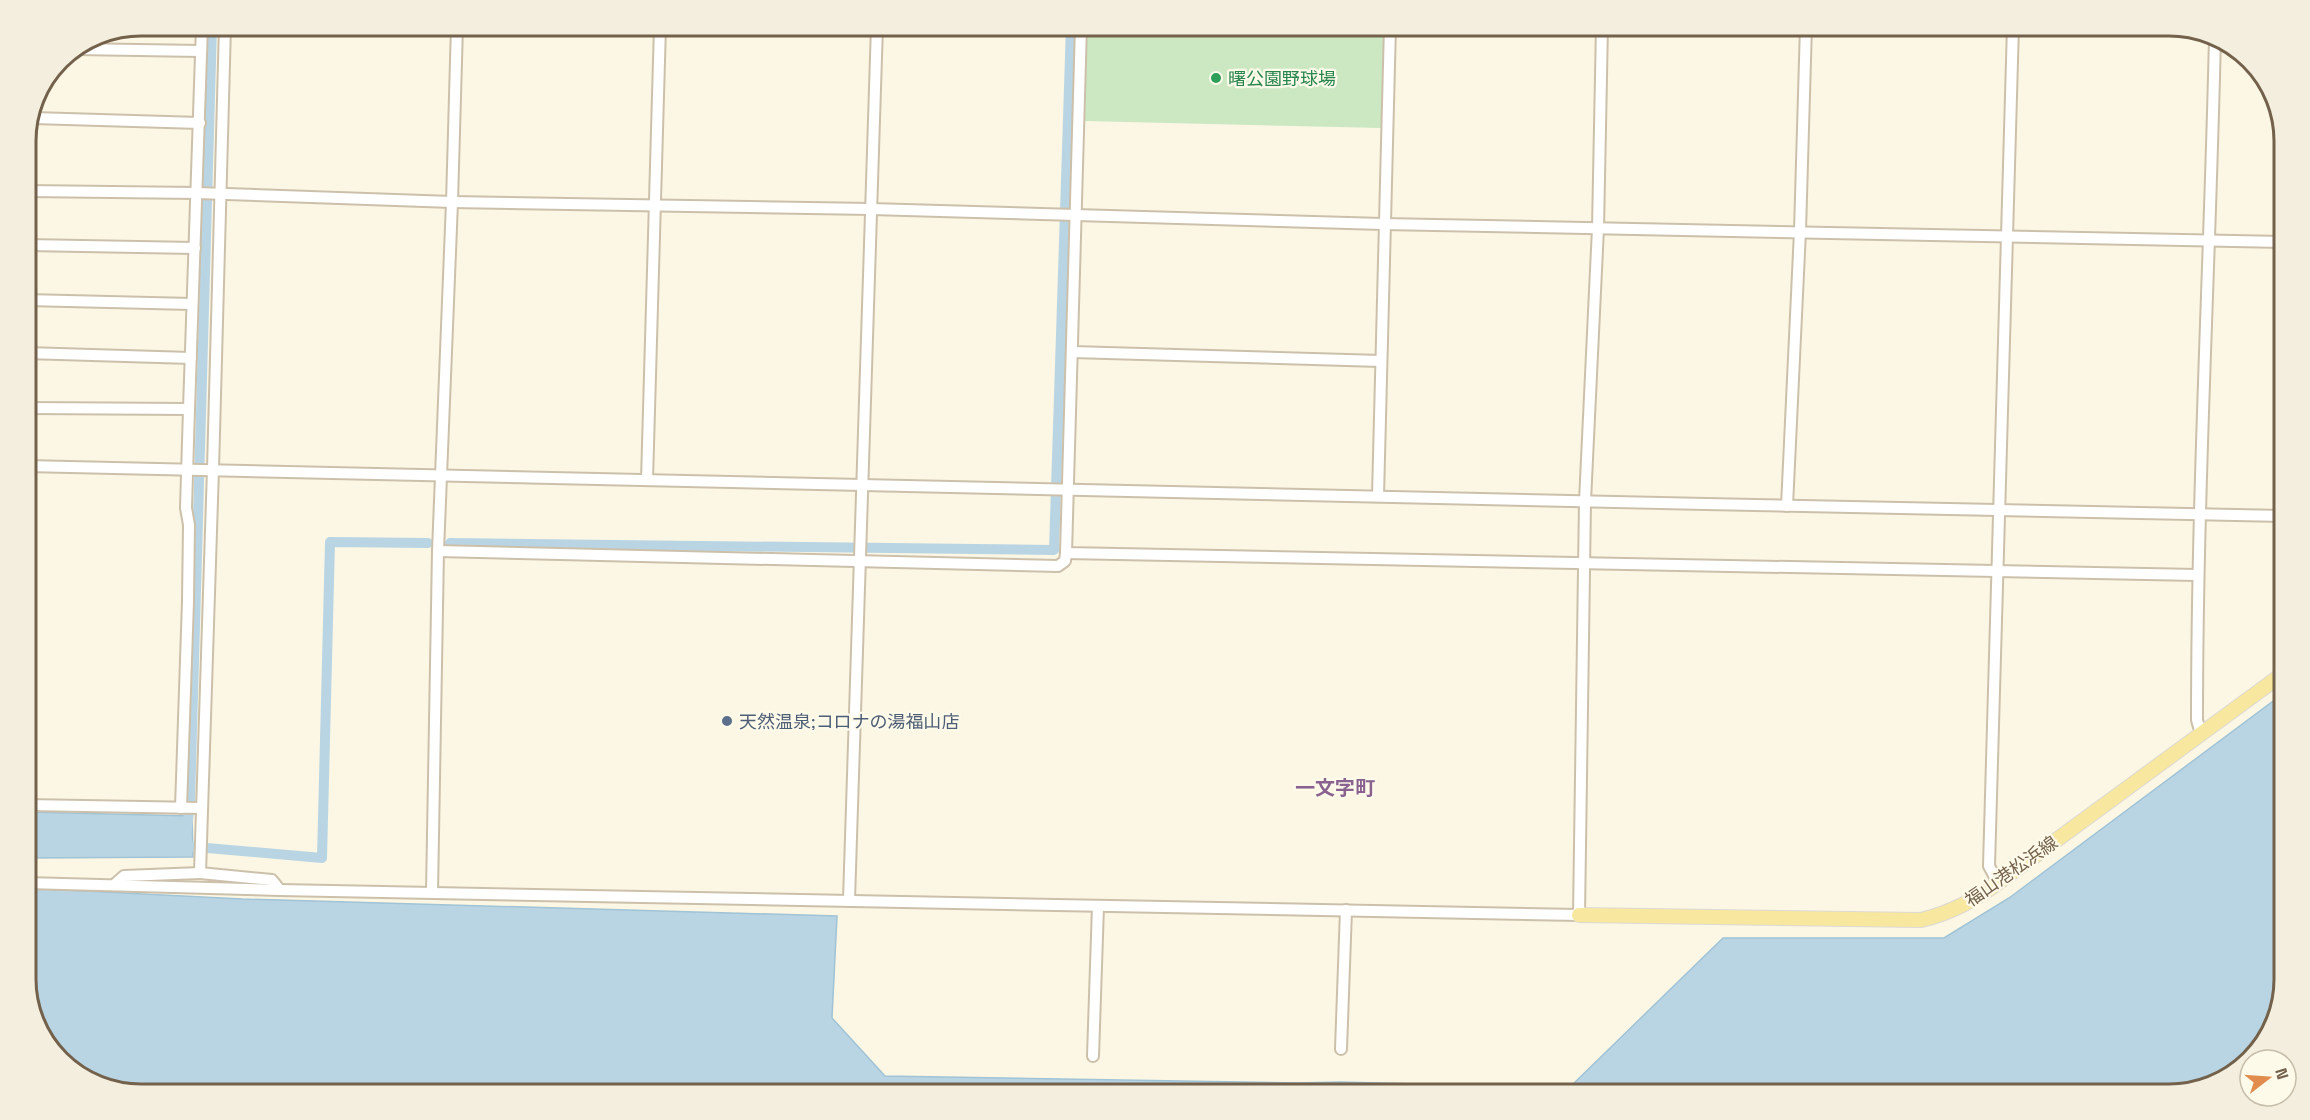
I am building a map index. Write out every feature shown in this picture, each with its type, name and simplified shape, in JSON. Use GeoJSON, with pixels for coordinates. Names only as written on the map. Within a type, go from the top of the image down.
{"type":"FeatureCollection","features":[{"type":"Feature","properties":{"kind":"main road","name":"福山港松浜線"},"geometry":{"type":"LineString","coordinates":[[1579,915],[1922,920],[1943,915],[1969,903],[1998,883],[2274,680]]}},
{"type":"Feature","properties":{"kind":"street"},"geometry":{"type":"LineString","coordinates":[[190,808],[210,469],[208,194],[200,123],[202,36]]}},
{"type":"Feature","properties":{"kind":"street"},"geometry":{"type":"LineString","coordinates":[[200,873],[200,834],[190,808],[188,601],[192,304],[195,248],[208,194],[224,36]]}},
{"type":"Feature","properties":{"kind":"street"},"geometry":{"type":"LineString","coordinates":[[432,892],[438,551],[457,36]]}},
{"type":"Feature","properties":{"kind":"street"},"geometry":{"type":"LineString","coordinates":[[647,480],[660,36]]}},
{"type":"Feature","properties":{"kind":"street"},"geometry":{"type":"LineString","coordinates":[[849,900],[877,36]]}},
{"type":"Feature","properties":{"kind":"street"},"geometry":{"type":"LineString","coordinates":[[438,551],[860,559],[1058,566],[1065,561],[1065,488],[1072,352],[1068,214],[1081,36]]}},
{"type":"Feature","properties":{"kind":"street"},"geometry":{"type":"LineString","coordinates":[[1378,496],[1383,224],[1390,36]]}},
{"type":"Feature","properties":{"kind":"street"},"geometry":{"type":"LineString","coordinates":[[36,883],[280,890],[1579,915],[1585,501],[1598,228],[1602,36]]}},
{"type":"Feature","properties":{"kind":"street"},"geometry":{"type":"LineString","coordinates":[[1787,506],[1800,231],[1806,36]]}},
{"type":"Feature","properties":{"kind":"street"},"geometry":{"type":"LineString","coordinates":[[1998,883],[1989,866],[2013,36]]}},
{"type":"Feature","properties":{"kind":"street"},"geometry":{"type":"LineString","coordinates":[[2201,734],[2197,720],[2197,575],[2215,47]]}},
{"type":"Feature","properties":{"kind":"street"},"geometry":{"type":"LineString","coordinates":[[90,49],[201,51]]}},
{"type":"Feature","properties":{"kind":"street"},"geometry":{"type":"LineString","coordinates":[[39,118],[200,123]]}},
{"type":"Feature","properties":{"kind":"street"},"geometry":{"type":"LineString","coordinates":[[36,191],[452,202],[871,209],[1383,224],[2274,242]]}},
{"type":"Feature","properties":{"kind":"street"},"geometry":{"type":"LineString","coordinates":[[36,245],[195,248]]}},
{"type":"Feature","properties":{"kind":"street"},"geometry":{"type":"LineString","coordinates":[[36,300],[192,304]]}},
{"type":"Feature","properties":{"kind":"street"},"geometry":{"type":"LineString","coordinates":[[1072,352],[1382,361]]}},
{"type":"Feature","properties":{"kind":"street"},"geometry":{"type":"LineString","coordinates":[[36,354],[191,358]]}},
{"type":"Feature","properties":{"kind":"street"},"geometry":{"type":"LineString","coordinates":[[36,408],[189,409]]}},
{"type":"Feature","properties":{"kind":"street"},"geometry":{"type":"LineString","coordinates":[[36,466],[2274,516]]}},
{"type":"Feature","properties":{"kind":"street"},"geometry":{"type":"LineString","coordinates":[[1066,553],[2197,575]]}},
{"type":"Feature","properties":{"kind":"street"},"geometry":{"type":"LineString","coordinates":[[36,805],[190,808]]}},
{"type":"Feature","properties":{"kind":"street"},"geometry":{"type":"LineString","coordinates":[[115,884],[124,876],[200,873],[272,880],[280,890]]}},
{"type":"Feature","properties":{"kind":"street"},"geometry":{"type":"LineString","coordinates":[[1093,1056],[1098,906]]}},
{"type":"Feature","properties":{"kind":"street"},"geometry":{"type":"LineString","coordinates":[[1341,1049],[1346,910]]}},
{"type":"Feature","properties":{"kind":"green space"},"geometry":{"type":"Polygon","coordinates":[[[1087,36],[1384,36],[1381,128],[1085,121],[1087,36]]]}},
{"type":"Feature","properties":{"kind":"water"},"geometry":{"type":"Polygon","coordinates":[[[2274,700],[2274,979],[2272,1000],[2263,1026],[2252,1043],[2248,1048],[2238,1048],[2238,1058],[2222,1070],[2196,1080],[2169,1084],[1573,1084],[1723,938],[1944,938],[2009,898],[2274,700]]]}},
{"type":"Feature","properties":{"kind":"water"},"geometry":{"type":"Polygon","coordinates":[[[36,812],[192,816],[193,857],[36,858],[36,812]]]}},
{"type":"Feature","properties":{"kind":"water"},"geometry":{"type":"Polygon","coordinates":[[[36,889],[242,899],[837,916],[832,1018],[885,1076],[1416,1084],[127,1083],[94,1073],[83,1066],[62,1048],[47,1026],[36,986],[36,889]]]}},
{"type":"Feature","properties":{"kind":"waterway"},"geometry":{"type":"LineString","coordinates":[[187,829],[190,802],[212,36]]}},
{"type":"Feature","properties":{"kind":"waterway"},"geometry":{"type":"LineString","coordinates":[[450,543],[1054,550],[1071,36]]}},
{"type":"Feature","properties":{"kind":"waterway"},"geometry":{"type":"LineString","coordinates":[[184,846],[322,858],[330,542],[428,543]]}},
{"type":"Feature","properties":{"kind":"place","name":"曙公園野球場"},"geometry":{"type":"Point","coordinates":[1216,78]}},
{"type":"Feature","properties":{"kind":"place","name":"天然温泉;コロナの湯福山店"},"geometry":{"type":"Point","coordinates":[727,721]}},
{"type":"Feature","properties":{"kind":"district","name":"一文字町"},"geometry":{"type":"Point","coordinates":[1335,788]}}]}
